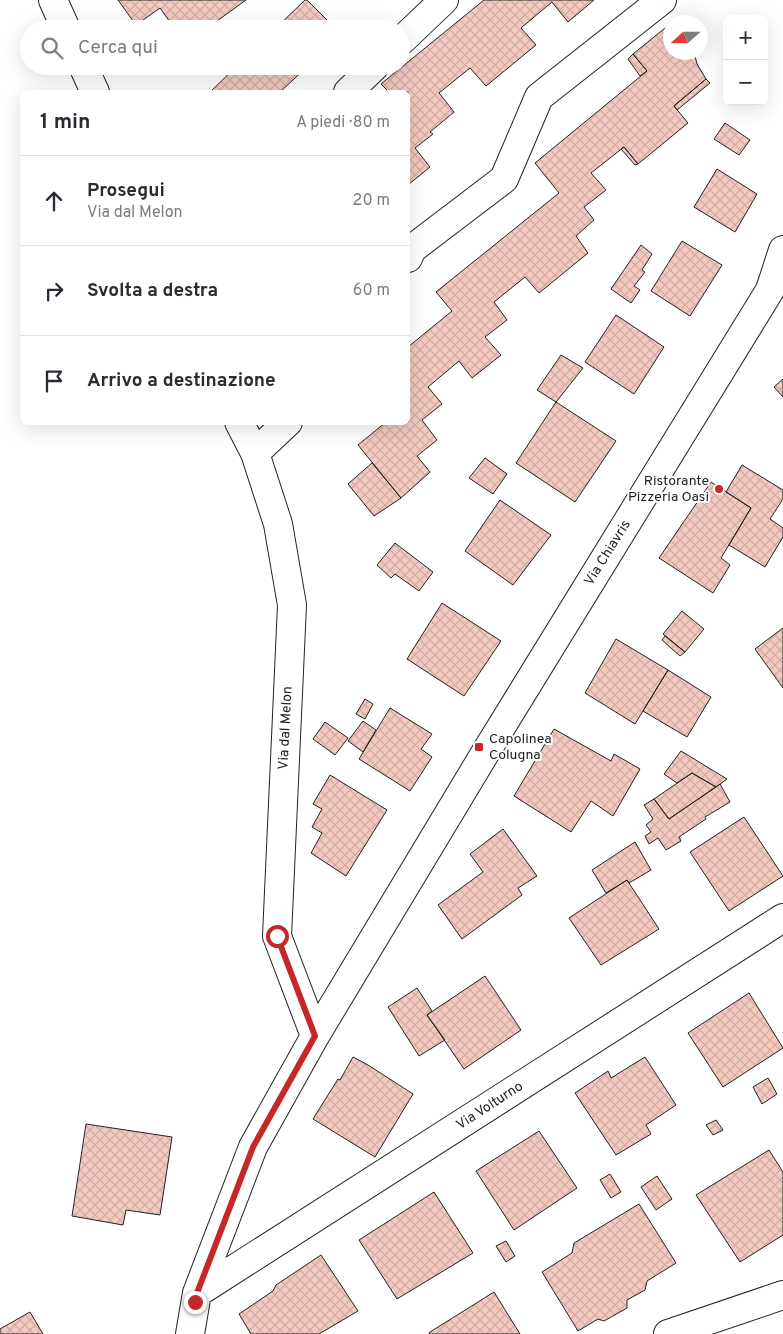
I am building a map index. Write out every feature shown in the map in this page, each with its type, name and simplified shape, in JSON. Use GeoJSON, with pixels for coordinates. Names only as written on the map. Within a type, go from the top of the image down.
{"type":"FeatureCollection","features":[{"type":"Feature","properties":{"kind":"street"},"geometry":{"type":"LineString","coordinates":[[53,0],[62,20]]}},
{"type":"Feature","properties":{"kind":"street"},"geometry":{"type":"LineString","coordinates":[[410,32],[444,0]]}},
{"type":"Feature","properties":{"kind":"street"},"geometry":{"type":"LineString","coordinates":[[410,254],[412,249],[504,179],[539,97],[662,0]]}},
{"type":"Feature","properties":{"kind":"street"},"geometry":{"type":"LineString","coordinates":[[87,75],[94,90]]}},
{"type":"Feature","properties":{"kind":"street"},"geometry":{"type":"LineString","coordinates":[[350,90],[366,75]]}},
{"type":"Feature","properties":{"kind":"street","name":"Via Chiavris"},"geometry":{"type":"LineString","coordinates":[[190,1334],[197,1293],[253,1147],[315,1036],[487,750],[770,290],[783,250]]}},
{"type":"Feature","properties":{"kind":"street","name":"Via dal Melon"},"geometry":{"type":"LineString","coordinates":[[241,425],[255,453],[278,524],[292,604],[277,936],[315,1036]]}},
{"type":"Feature","properties":{"kind":"street"},"geometry":{"type":"LineString","coordinates":[[255,453],[285,425]]}},
{"type":"Feature","properties":{"kind":"street","name":"Via Volturno"},"geometry":{"type":"LineString","coordinates":[[197,1293],[783,918]]}},
{"type":"Feature","properties":{"kind":"street"},"geometry":{"type":"LineString","coordinates":[[668,1334],[783,1295]]}},
{"type":"Feature","properties":{"kind":"building"},"geometry":{"type":"Polygon","coordinates":[[[118,0],[246,0],[218,20],[169,20],[160,8],[143,20],[132,20],[118,0]]]}},
{"type":"Feature","properties":{"kind":"building"},"geometry":{"type":"Polygon","coordinates":[[[307,0],[327,20],[284,20],[307,0]]]}},
{"type":"Feature","properties":{"kind":"building"},"geometry":{"type":"Polygon","coordinates":[[[484,0],[594,0],[568,22],[552,2],[521,28],[536,45],[486,86],[470,68],[439,93],[454,112],[430,132],[433,134],[415,148],[430,167],[410,183],[410,90],[387,90],[381,84],[392,75],[410,75],[410,60],[484,0]]]}},
{"type":"Feature","properties":{"kind":"building"},"geometry":{"type":"Polygon","coordinates":[[[663,30],[663,60],[696,60],[706,79],[674,106],[688,123],[638,164],[624,147],[591,173],[606,190],[584,207],[594,220],[576,236],[588,253],[539,293],[525,277],[494,302],[507,320],[485,337],[501,355],[472,378],[459,361],[428,387],[442,404],[422,420],[437,440],[417,456],[430,472],[401,498],[358,445],[382,425],[410,425],[410,345],[452,311],[436,292],[559,193],[535,163],[647,71],[633,54],[663,30]]]}},
{"type":"Feature","properties":{"kind":"building"},"geometry":{"type":"Polygon","coordinates":[[[633,54],[647,71],[640,76],[628,59],[633,54]]]}},
{"type":"Feature","properties":{"kind":"building"},"geometry":{"type":"Polygon","coordinates":[[[228,75],[298,75],[282,90],[212,90],[228,75]]]}},
{"type":"Feature","properties":{"kind":"building"},"geometry":{"type":"Polygon","coordinates":[[[706,79],[710,83],[677,110],[674,106],[706,79]]]}},
{"type":"Feature","properties":{"kind":"building"},"geometry":{"type":"Polygon","coordinates":[[[725,123],[750,140],[739,155],[714,139],[725,123]]]}},
{"type":"Feature","properties":{"kind":"building"},"geometry":{"type":"Polygon","coordinates":[[[624,147],[638,164],[635,165],[621,149],[624,147]]]}},
{"type":"Feature","properties":{"kind":"building"},"geometry":{"type":"Polygon","coordinates":[[[717,169],[757,194],[735,232],[694,207],[717,169]]]}},
{"type":"Feature","properties":{"kind":"building"},"geometry":{"type":"Polygon","coordinates":[[[682,241],[722,265],[690,316],[651,291],[682,241]]]}},
{"type":"Feature","properties":{"kind":"building"},"geometry":{"type":"Polygon","coordinates":[[[641,245],[652,254],[642,270],[645,272],[634,286],[640,290],[631,303],[611,289],[641,245]]]}},
{"type":"Feature","properties":{"kind":"building"},"geometry":{"type":"Polygon","coordinates":[[[616,315],[664,347],[634,394],[585,362],[616,315]]]}},
{"type":"Feature","properties":{"kind":"building"},"geometry":{"type":"Polygon","coordinates":[[[561,355],[583,368],[556,402],[537,390],[561,355]]]}},
{"type":"Feature","properties":{"kind":"building"},"geometry":{"type":"Polygon","coordinates":[[[783,379],[783,397],[774,387],[783,379]]]}},
{"type":"Feature","properties":{"kind":"building"},"geometry":{"type":"Polygon","coordinates":[[[556,402],[616,441],[575,502],[516,463],[556,402]]]}},
{"type":"Feature","properties":{"kind":"building"},"geometry":{"type":"Polygon","coordinates":[[[485,458],[507,474],[493,494],[469,478],[485,458]]]}},
{"type":"Feature","properties":{"kind":"building"},"geometry":{"type":"Polygon","coordinates":[[[372,463],[401,498],[374,516],[348,484],[372,463]]]}},
{"type":"Feature","properties":{"kind":"building"},"geometry":{"type":"Polygon","coordinates":[[[742,465],[783,490],[783,499],[770,519],[783,528],[783,537],[765,567],[729,545],[751,508],[726,492],[742,465]]]}},
{"type":"Feature","properties":{"kind":"building"},"geometry":{"type":"Polygon","coordinates":[[[711,482],[751,508],[721,558],[730,565],[713,593],[659,558],[711,482]]]}},
{"type":"Feature","properties":{"kind":"building"},"geometry":{"type":"Polygon","coordinates":[[[500,500],[551,535],[513,585],[465,551],[500,500]]]}},
{"type":"Feature","properties":{"kind":"building"},"geometry":{"type":"Polygon","coordinates":[[[395,543],[433,572],[419,591],[395,574],[391,578],[377,565],[395,543]]]}},
{"type":"Feature","properties":{"kind":"building"},"geometry":{"type":"Polygon","coordinates":[[[442,603],[501,641],[464,696],[407,659],[442,603]]]}},
{"type":"Feature","properties":{"kind":"building"},"geometry":{"type":"Polygon","coordinates":[[[682,611],[704,629],[685,652],[663,634],[682,611]]]}},
{"type":"Feature","properties":{"kind":"building"},"geometry":{"type":"Polygon","coordinates":[[[783,628],[783,688],[755,649],[783,628]]]}},
{"type":"Feature","properties":{"kind":"building"},"geometry":{"type":"Polygon","coordinates":[[[665,636],[685,652],[680,656],[662,640],[665,636]]]}},
{"type":"Feature","properties":{"kind":"building"},"geometry":{"type":"Polygon","coordinates":[[[616,639],[668,670],[635,724],[585,693],[616,639]]]}},
{"type":"Feature","properties":{"kind":"building"},"geometry":{"type":"Polygon","coordinates":[[[668,670],[711,697],[687,737],[643,711],[668,670]]]}},
{"type":"Feature","properties":{"kind":"building"},"geometry":{"type":"Polygon","coordinates":[[[365,699],[373,704],[365,719],[356,714],[365,699]]]}},
{"type":"Feature","properties":{"kind":"building"},"geometry":{"type":"Polygon","coordinates":[[[390,708],[432,734],[421,749],[432,757],[410,791],[359,759],[390,708]]]}},
{"type":"Feature","properties":{"kind":"building"},"geometry":{"type":"Polygon","coordinates":[[[363,721],[376,730],[363,752],[348,741],[363,721]]]}},
{"type":"Feature","properties":{"kind":"building"},"geometry":{"type":"Polygon","coordinates":[[[325,722],[348,738],[335,755],[313,739],[325,722]]]}},
{"type":"Feature","properties":{"kind":"building"},"geometry":{"type":"Polygon","coordinates":[[[554,729],[611,761],[614,754],[640,769],[613,816],[591,801],[571,832],[514,796],[554,729]]]}},
{"type":"Feature","properties":{"kind":"building"},"geometry":{"type":"Polygon","coordinates":[[[681,751],[727,779],[716,787],[692,773],[677,783],[664,774],[681,751]]]}},
{"type":"Feature","properties":{"kind":"building"},"geometry":{"type":"Polygon","coordinates":[[[692,773],[716,787],[669,819],[654,799],[692,773]]]}},
{"type":"Feature","properties":{"kind":"building"},"geometry":{"type":"Polygon","coordinates":[[[330,775],[387,810],[346,876],[311,853],[322,833],[312,827],[322,809],[313,804],[330,775]]]}},
{"type":"Feature","properties":{"kind":"building"},"geometry":{"type":"Polygon","coordinates":[[[720,784],[730,802],[705,817],[706,819],[679,837],[681,841],[666,850],[658,838],[649,844],[645,836],[651,832],[646,825],[653,819],[644,805],[654,799],[669,819],[720,784]]]}},
{"type":"Feature","properties":{"kind":"building"},"geometry":{"type":"Polygon","coordinates":[[[744,817],[783,876],[729,911],[690,852],[744,817]]]}},
{"type":"Feature","properties":{"kind":"building"},"geometry":{"type":"Polygon","coordinates":[[[503,829],[537,876],[518,888],[522,895],[462,939],[438,905],[483,872],[470,854],[503,829]]]}},
{"type":"Feature","properties":{"kind":"building"},"geometry":{"type":"Polygon","coordinates":[[[635,842],[651,870],[629,883],[627,880],[606,893],[592,870],[635,842]]]}},
{"type":"Feature","properties":{"kind":"building"},"geometry":{"type":"Polygon","coordinates":[[[627,880],[659,929],[601,965],[569,918],[627,880]]]}},
{"type":"Feature","properties":{"kind":"building"},"geometry":{"type":"Polygon","coordinates":[[[485,976],[521,1030],[464,1069],[427,1015],[485,976]]]}},
{"type":"Feature","properties":{"kind":"building"},"geometry":{"type":"Polygon","coordinates":[[[417,988],[432,1011],[427,1015],[445,1040],[419,1056],[388,1007],[417,988]]]}},
{"type":"Feature","properties":{"kind":"building"},"geometry":{"type":"Polygon","coordinates":[[[749,993],[783,1048],[723,1087],[688,1033],[749,993]]]}},
{"type":"Feature","properties":{"kind":"building"},"geometry":{"type":"Polygon","coordinates":[[[353,1057],[413,1094],[375,1157],[313,1119],[338,1079],[340,1080],[353,1057]]]}},
{"type":"Feature","properties":{"kind":"building"},"geometry":{"type":"Polygon","coordinates":[[[645,1057],[676,1105],[646,1125],[651,1134],[616,1155],[575,1093],[608,1071],[611,1078],[645,1057]]]}},
{"type":"Feature","properties":{"kind":"building"},"geometry":{"type":"Polygon","coordinates":[[[768,1078],[777,1094],[762,1104],[753,1087],[768,1078]]]}},
{"type":"Feature","properties":{"kind":"building"},"geometry":{"type":"Polygon","coordinates":[[[716,1120],[723,1130],[713,1135],[706,1125],[716,1120]]]}},
{"type":"Feature","properties":{"kind":"building"},"geometry":{"type":"Polygon","coordinates":[[[86,1124],[172,1137],[160,1215],[126,1210],[123,1225],[72,1216],[86,1124]]]}},
{"type":"Feature","properties":{"kind":"building"},"geometry":{"type":"Polygon","coordinates":[[[539,1131],[577,1188],[514,1230],[476,1171],[539,1131]]]}},
{"type":"Feature","properties":{"kind":"building"},"geometry":{"type":"Polygon","coordinates":[[[769,1150],[783,1172],[783,1235],[740,1262],[696,1195],[769,1150]]]}},
{"type":"Feature","properties":{"kind":"building"},"geometry":{"type":"Polygon","coordinates":[[[610,1174],[621,1192],[611,1198],[600,1180],[610,1174]]]}},
{"type":"Feature","properties":{"kind":"building"},"geometry":{"type":"Polygon","coordinates":[[[657,1176],[672,1199],[656,1210],[641,1187],[657,1176]]]}},
{"type":"Feature","properties":{"kind":"building"},"geometry":{"type":"Polygon","coordinates":[[[434,1192],[473,1253],[397,1299],[359,1240],[434,1192]]]}},
{"type":"Feature","properties":{"kind":"building"},"geometry":{"type":"Polygon","coordinates":[[[639,1204],[676,1263],[647,1281],[645,1290],[627,1300],[627,1308],[604,1321],[598,1319],[578,1331],[542,1272],[572,1253],[574,1243],[639,1204]]]}},
{"type":"Feature","properties":{"kind":"building"},"geometry":{"type":"Polygon","coordinates":[[[506,1241],[515,1256],[506,1262],[496,1246],[506,1241]]]}},
{"type":"Feature","properties":{"kind":"building"},"geometry":{"type":"Polygon","coordinates":[[[321,1255],[358,1311],[319,1334],[251,1334],[239,1314],[273,1291],[276,1285],[321,1255]]]}},
{"type":"Feature","properties":{"kind":"building"},"geometry":{"type":"Polygon","coordinates":[[[494,1292],[520,1334],[429,1334],[430,1332],[494,1292]]]}},
{"type":"Feature","properties":{"kind":"building"},"geometry":{"type":"Polygon","coordinates":[[[30,1312],[43,1334],[0,1334],[0,1329],[30,1312]]]}},
{"type":"Feature","properties":{"kind":"place","name":"Ristorante Pizzeria Oasi"},"geometry":{"type":"Point","coordinates":[719,489]}},
{"type":"Feature","properties":{"kind":"place","name":"Capolinea Colugna"},"geometry":{"type":"Point","coordinates":[479,747]}},
{"type":"Feature","properties":{"kind":"route"},"geometry":{"type":"LineString","coordinates":[[195,1302],[233,1196],[253,1147],[315,1036],[277,936]]}}]}
